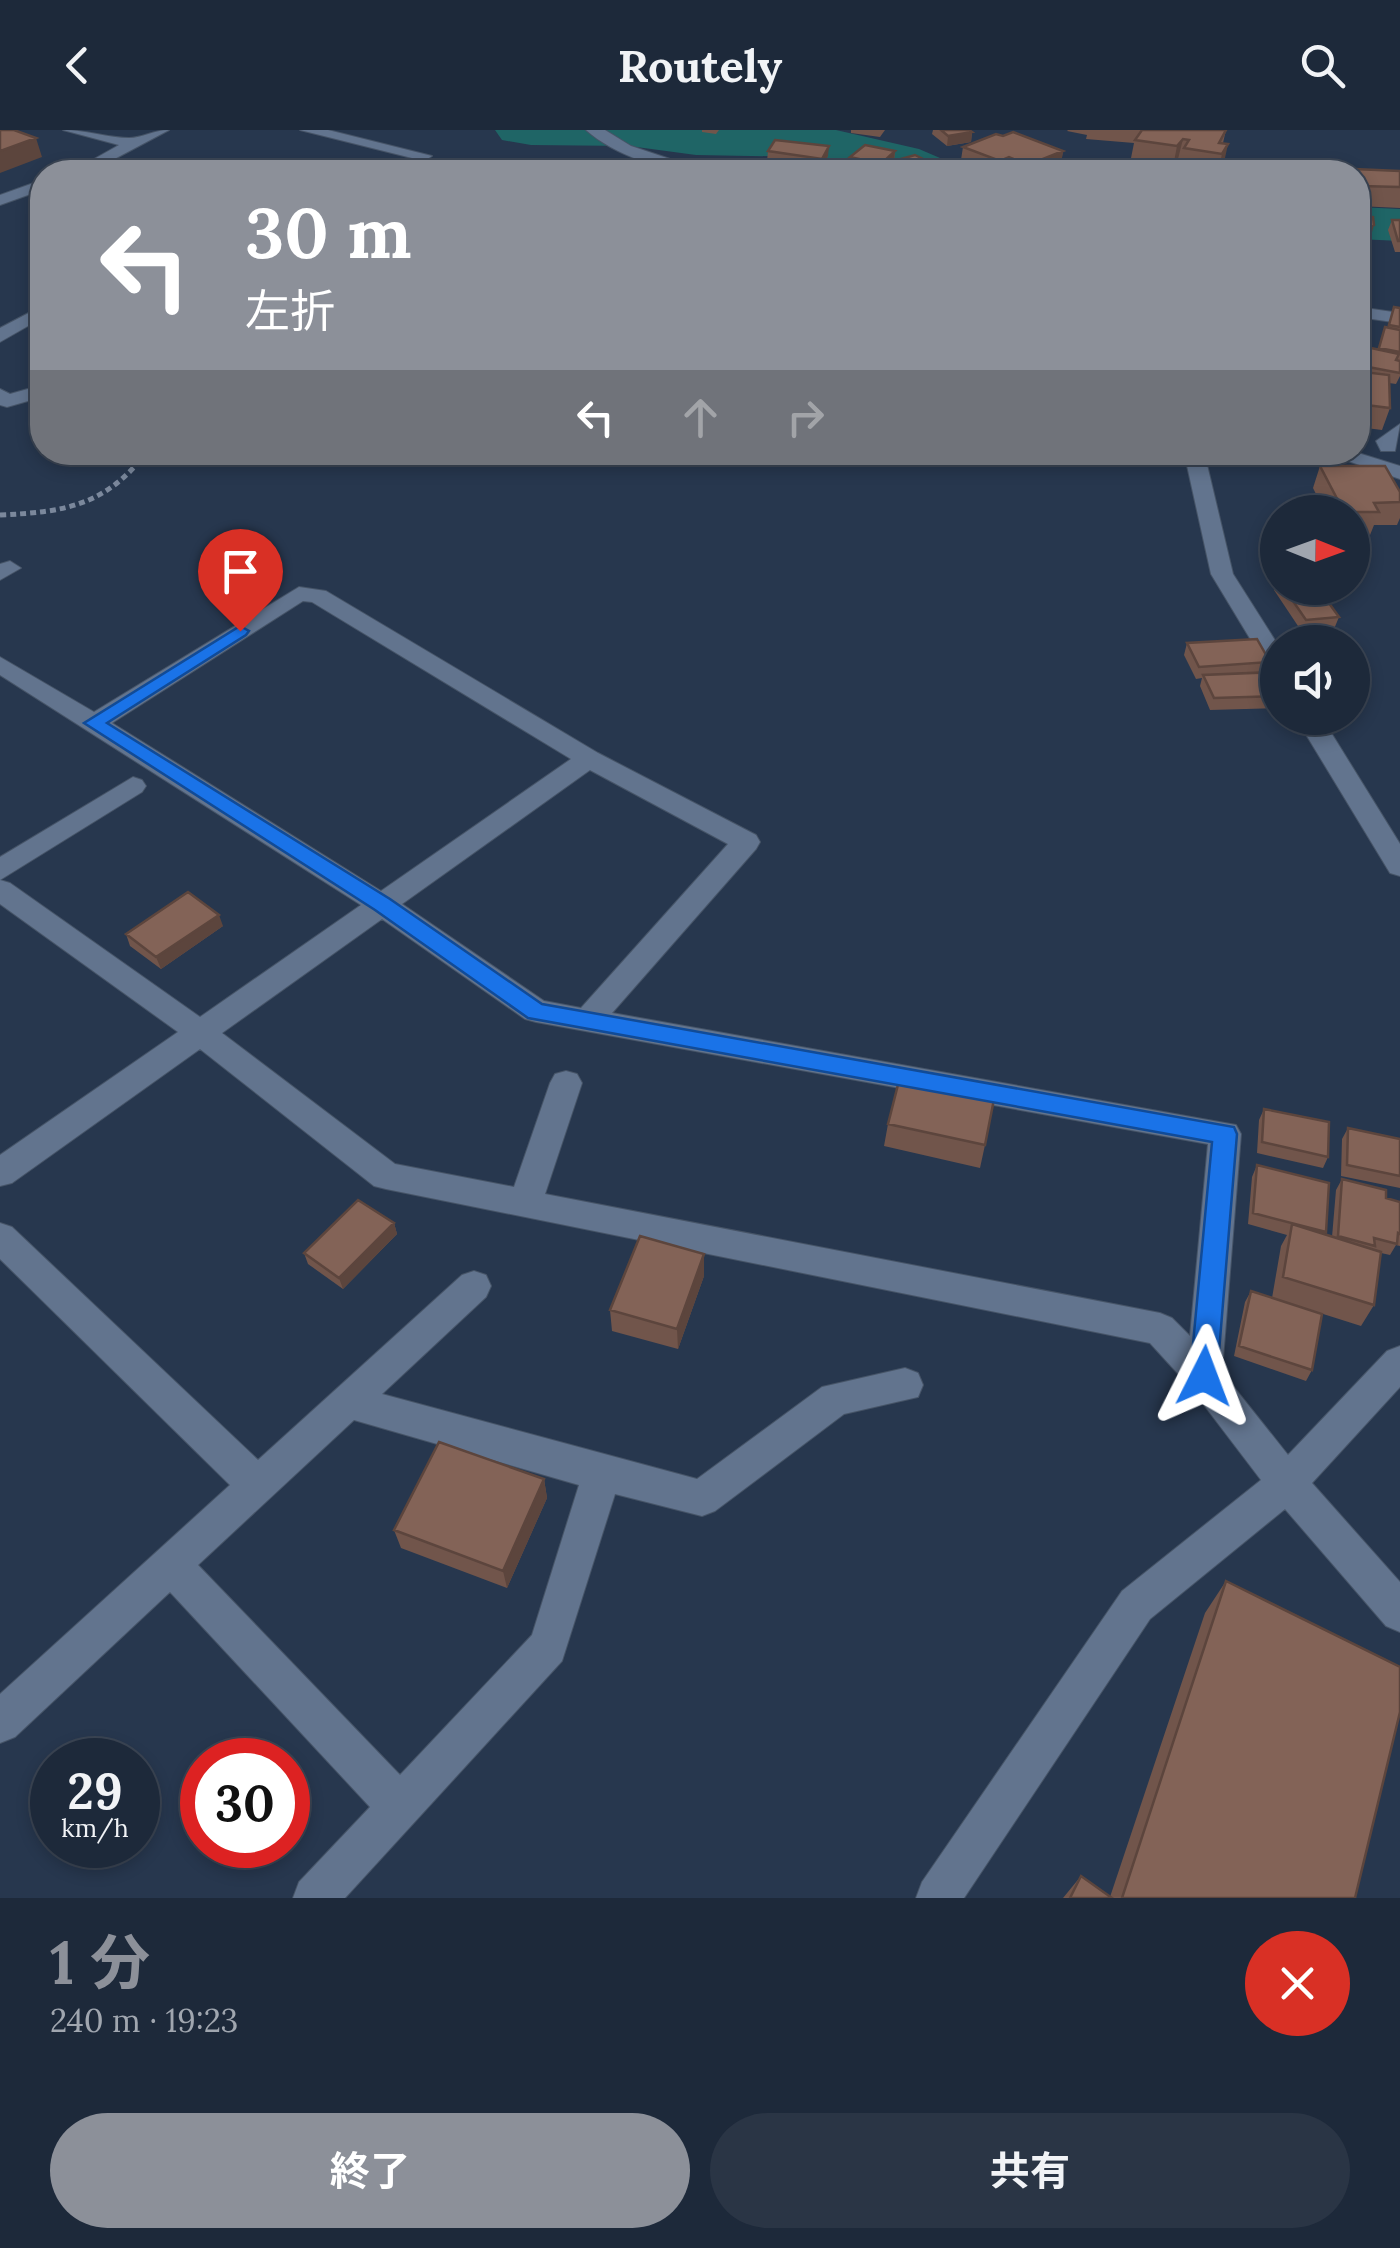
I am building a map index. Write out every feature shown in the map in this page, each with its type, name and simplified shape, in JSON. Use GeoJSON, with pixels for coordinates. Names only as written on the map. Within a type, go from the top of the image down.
{"type":"FeatureCollection","features":[{"type":"Feature","properties":{"kind":"street"},"geometry":{"type":"LineString","coordinates":[[71,130],[134,144]]}},
{"type":"Feature","properties":{"kind":"street"},"geometry":{"type":"LineString","coordinates":[[102,160],[161,130]]}},
{"type":"Feature","properties":{"kind":"street"},"geometry":{"type":"LineString","coordinates":[[308,130],[424,156]]}},
{"type":"Feature","properties":{"kind":"street"},"geometry":{"type":"LineString","coordinates":[[596,132],[626,149],[662,160]]}},
{"type":"Feature","properties":{"kind":"street"},"geometry":{"type":"LineString","coordinates":[[0,200],[30,189]]}},
{"type":"Feature","properties":{"kind":"street"},"geometry":{"type":"LineString","coordinates":[[1370,314],[1400,318]]}},
{"type":"Feature","properties":{"kind":"street"},"geometry":{"type":"LineString","coordinates":[[0,336],[30,317]]}},
{"type":"Feature","properties":{"kind":"street"},"geometry":{"type":"LineString","coordinates":[[0,395],[7,401],[30,394]]}},
{"type":"Feature","properties":{"kind":"street"},"geometry":{"type":"LineString","coordinates":[[1370,455],[1395,457]]}},
{"type":"Feature","properties":{"kind":"street"},"geometry":{"type":"LineString","coordinates":[[1197,465],[1222,574],[1260,636]]}},
{"type":"Feature","properties":{"kind":"street"},"geometry":{"type":"LineString","coordinates":[[94,723],[298,594],[318,596],[589,759],[746,842],[588,1020]]}},
{"type":"Feature","properties":{"kind":"street"},"geometry":{"type":"LineString","coordinates":[[0,664],[94,723],[149,775],[383,905],[536,1012],[1225,1134],[1204,1376]]}},
{"type":"Feature","properties":{"kind":"street"},"geometry":{"type":"LineString","coordinates":[[1319,735],[1400,866]]}},
{"type":"Feature","properties":{"kind":"street"},"geometry":{"type":"LineString","coordinates":[[0,1173],[589,759]]}},
{"type":"Feature","properties":{"kind":"street"},"geometry":{"type":"LineString","coordinates":[[0,870],[149,775]]}},
{"type":"Feature","properties":{"kind":"street"},"geometry":{"type":"LineString","coordinates":[[5,900],[201,1033],[386,1176],[1160,1329],[1204,1376],[1287,1483],[1400,1612]]}},
{"type":"Feature","properties":{"kind":"street"},"geometry":{"type":"LineString","coordinates":[[526,1201],[566,1083]]}},
{"type":"Feature","properties":{"kind":"street"},"geometry":{"type":"LineString","coordinates":[[0,1238],[257,1485]]}},
{"type":"Feature","properties":{"kind":"street"},"geometry":{"type":"LineString","coordinates":[[0,1722],[474,1286]]}},
{"type":"Feature","properties":{"kind":"street"},"geometry":{"type":"LineString","coordinates":[[938,1898],[1136,1605],[1287,1483],[1400,1362]]}},
{"type":"Feature","properties":{"kind":"street"},"geometry":{"type":"LineString","coordinates":[[348,1402],[702,1498],[836,1398],[906,1385]]}},
{"type":"Feature","properties":{"kind":"street"},"geometry":{"type":"LineString","coordinates":[[316,1898],[548,1647],[602,1473]]}},
{"type":"Feature","properties":{"kind":"street"},"geometry":{"type":"LineString","coordinates":[[170,1564],[400,1807]]}},
{"type":"Feature","properties":{"kind":"path"},"geometry":{"type":"LineString","coordinates":[[0,514],[52,511],[98,499],[132,474],[138,465]]}},
{"type":"Feature","properties":{"kind":"building"},"geometry":{"type":"Polygon","coordinates":[[[0,130],[14,130],[36,138],[0,151],[0,130]]]}},
{"type":"Feature","properties":{"kind":"building"},"geometry":{"type":"Polygon","coordinates":[[[941,130],[969,130],[972,132],[948,136],[941,130]]]}},
{"type":"Feature","properties":{"kind":"building"},"geometry":{"type":"Polygon","coordinates":[[[1142,130],[1226,130],[1219,143],[1228,144],[1222,154],[1184,148],[1189,140],[1183,139],[1177,146],[1135,140],[1142,130]]]}},
{"type":"Feature","properties":{"kind":"building"},"geometry":{"type":"Polygon","coordinates":[[[1013,132],[1063,151],[1040,160],[997,160],[963,147],[996,134],[1013,132]]]}},
{"type":"Feature","properties":{"kind":"building"},"geometry":{"type":"Polygon","coordinates":[[[775,140],[829,146],[822,159],[768,151],[775,140]]]}},
{"type":"Feature","properties":{"kind":"building"},"geometry":{"type":"Polygon","coordinates":[[[865,145],[895,151],[885,160],[850,157],[865,145]]]}},
{"type":"Feature","properties":{"kind":"building"},"geometry":{"type":"Polygon","coordinates":[[[915,155],[925,160],[898,160],[915,155]]]}},
{"type":"Feature","properties":{"kind":"building"},"geometry":{"type":"Polygon","coordinates":[[[1370,170],[1400,171],[1400,187],[1370,186],[1370,170]]]}},
{"type":"Feature","properties":{"kind":"building"},"geometry":{"type":"Polygon","coordinates":[[[1392,220],[1400,220],[1400,241],[1398,241],[1392,220]]]}},
{"type":"Feature","properties":{"kind":"building"},"geometry":{"type":"Polygon","coordinates":[[[1394,307],[1400,308],[1400,327],[1389,325],[1394,307]]]}},
{"type":"Feature","properties":{"kind":"building"},"geometry":{"type":"Polygon","coordinates":[[[1385,327],[1400,330],[1400,352],[1379,348],[1385,327]]]}},
{"type":"Feature","properties":{"kind":"building"},"geometry":{"type":"Polygon","coordinates":[[[1370,350],[1399,354],[1396,360],[1400,361],[1400,373],[1370,367],[1370,350]]]}},
{"type":"Feature","properties":{"kind":"building"},"geometry":{"type":"Polygon","coordinates":[[[1370,373],[1389,375],[1390,408],[1370,406],[1370,373]]]}},
{"type":"Feature","properties":{"kind":"building"},"geometry":{"type":"Polygon","coordinates":[[[1320,466],[1385,466],[1400,492],[1400,502],[1374,503],[1379,512],[1370,512],[1370,495],[1335,495],[1320,466]]]}},
{"type":"Feature","properties":{"kind":"building"},"geometry":{"type":"Polygon","coordinates":[[[1296,605],[1330,605],[1339,617],[1306,620],[1296,605]]]}},
{"type":"Feature","properties":{"kind":"building"},"geometry":{"type":"Polygon","coordinates":[[[1257,639],[1260,663],[1199,667],[1187,643],[1257,639]]]}},
{"type":"Feature","properties":{"kind":"building"},"geometry":{"type":"Polygon","coordinates":[[[1260,673],[1260,697],[1214,698],[1203,675],[1260,673]]]}},
{"type":"Feature","properties":{"kind":"building"},"geometry":{"type":"Polygon","coordinates":[[[188,892],[219,915],[156,957],[126,934],[188,892]]]}},
{"type":"Feature","properties":{"kind":"building"},"geometry":{"type":"Polygon","coordinates":[[[902,1069],[996,1089],[985,1145],[888,1124],[902,1069]]]}},
{"type":"Feature","properties":{"kind":"building"},"geometry":{"type":"Polygon","coordinates":[[[1264,1109],[1329,1122],[1328,1157],[1262,1142],[1264,1109]]]}},
{"type":"Feature","properties":{"kind":"building"},"geometry":{"type":"Polygon","coordinates":[[[1348,1128],[1400,1139],[1400,1176],[1347,1165],[1348,1128]]]}},
{"type":"Feature","properties":{"kind":"building"},"geometry":{"type":"Polygon","coordinates":[[[1257,1165],[1329,1183],[1326,1232],[1253,1213],[1257,1165]]]}},
{"type":"Feature","properties":{"kind":"building"},"geometry":{"type":"Polygon","coordinates":[[[1342,1179],[1386,1190],[1386,1198],[1400,1202],[1397,1244],[1374,1238],[1375,1246],[1338,1236],[1342,1179]]]}},
{"type":"Feature","properties":{"kind":"building"},"geometry":{"type":"Polygon","coordinates":[[[358,1200],[394,1223],[339,1278],[304,1253],[358,1200]]]}},
{"type":"Feature","properties":{"kind":"building"},"geometry":{"type":"Polygon","coordinates":[[[1292,1224],[1381,1252],[1374,1305],[1283,1277],[1292,1224]]]}},
{"type":"Feature","properties":{"kind":"building"},"geometry":{"type":"Polygon","coordinates":[[[640,1236],[704,1254],[677,1329],[610,1310],[640,1236]]]}},
{"type":"Feature","properties":{"kind":"building"},"geometry":{"type":"Polygon","coordinates":[[[1251,1291],[1322,1314],[1312,1370],[1239,1346],[1251,1291]]]}},
{"type":"Feature","properties":{"kind":"building"},"geometry":{"type":"Polygon","coordinates":[[[439,1442],[544,1479],[503,1571],[394,1530],[439,1442]]]}},
{"type":"Feature","properties":{"kind":"building"},"geometry":{"type":"Polygon","coordinates":[[[1226,1581],[1400,1667],[1400,1712],[1355,1898],[1122,1898],[1226,1581]]]}},
{"type":"Feature","properties":{"kind":"building"},"geometry":{"type":"Polygon","coordinates":[[[1081,1876],[1112,1898],[1070,1898],[1081,1876]]]}},
{"type":"Feature","properties":{"kind":"waterway"},"geometry":{"type":"LineString","coordinates":[[519,130],[619,131],[696,141],[845,145],[904,160]]}},
{"type":"Feature","properties":{"kind":"waterway"},"geometry":{"type":"LineString","coordinates":[[1370,224],[1400,225]]}},
{"type":"Feature","properties":{"kind":"route"},"geometry":{"type":"LineString","coordinates":[[240,631],[94,723],[383,905],[536,1012],[1225,1134],[1204,1376]]}}]}
